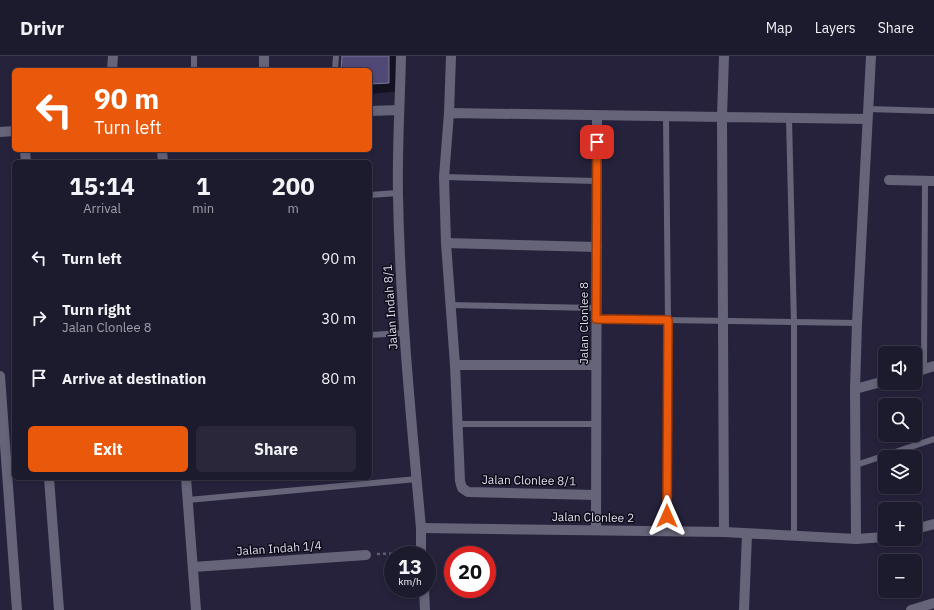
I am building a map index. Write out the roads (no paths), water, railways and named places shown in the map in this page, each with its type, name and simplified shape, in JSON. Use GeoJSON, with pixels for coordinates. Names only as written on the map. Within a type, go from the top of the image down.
{"type":"FeatureCollection","features":[{"type":"Feature","properties":{"kind":"street"},"geometry":{"type":"LineString","coordinates":[[112,68],[113,56]]}},
{"type":"Feature","properties":{"kind":"street"},"geometry":{"type":"LineString","coordinates":[[264,56],[264,68]]}},
{"type":"Feature","properties":{"kind":"street","name":"Jalan Indah 8/1"},"geometry":{"type":"LineString","coordinates":[[401,56],[398,193],[404,332],[421,528],[421,546]]}},
{"type":"Feature","properties":{"kind":"street"},"geometry":{"type":"LineString","coordinates":[[451,56],[449,113],[444,176],[446,243],[458,424]]}},
{"type":"Feature","properties":{"kind":"street"},"geometry":{"type":"LineString","coordinates":[[724,56],[722,117],[724,532]]}},
{"type":"Feature","properties":{"kind":"street"},"geometry":{"type":"LineString","coordinates":[[856,539],[855,389],[857,323],[871,56]]}},
{"type":"Feature","properties":{"kind":"street"},"geometry":{"type":"LineString","coordinates":[[372,111],[399,110]]}},
{"type":"Feature","properties":{"kind":"street"},"geometry":{"type":"LineString","coordinates":[[449,113],[789,119],[868,114]]}},
{"type":"Feature","properties":{"kind":"street","name":"Jalan Clonlee 8"},"geometry":{"type":"LineString","coordinates":[[596,530],[597,116]]}},
{"type":"Feature","properties":{"kind":"street"},"geometry":{"type":"LineString","coordinates":[[0,132],[12,131]]}},
{"type":"Feature","properties":{"kind":"street"},"geometry":{"type":"LineString","coordinates":[[889,180],[930,181]]}},
{"type":"Feature","properties":{"kind":"street"},"geometry":{"type":"LineString","coordinates":[[446,243],[597,246]]}},
{"type":"Feature","properties":{"kind":"street"},"geometry":{"type":"LineString","coordinates":[[455,365],[596,365]]}},
{"type":"Feature","properties":{"kind":"street"},"geometry":{"type":"LineString","coordinates":[[922,370],[934,366]]}},
{"type":"Feature","properties":{"kind":"street"},"geometry":{"type":"LineString","coordinates":[[0,376],[4,497],[17,610]]}},
{"type":"Feature","properties":{"kind":"street"},"geometry":{"type":"LineString","coordinates":[[855,389],[878,383]]}},
{"type":"Feature","properties":{"kind":"street","name":"Jalan Clonlee 8/1"},"geometry":{"type":"LineString","coordinates":[[458,424],[460,481],[462,488],[468,492],[596,495]]}},
{"type":"Feature","properties":{"kind":"street"},"geometry":{"type":"LineString","coordinates":[[49,480],[59,610]]}},
{"type":"Feature","properties":{"kind":"street"},"geometry":{"type":"LineString","coordinates":[[186,480],[196,610]]}},
{"type":"Feature","properties":{"kind":"street"},"geometry":{"type":"LineString","coordinates":[[922,527],[934,524]]}},
{"type":"Feature","properties":{"kind":"street","name":"Jalan Clonlee 2"},"geometry":{"type":"LineString","coordinates":[[421,528],[724,532],[856,539],[878,537]]}},
{"type":"Feature","properties":{"kind":"street"},"geometry":{"type":"LineString","coordinates":[[744,610],[747,534]]}},
{"type":"Feature","properties":{"kind":"street","name":"Jalan Indah 1/4"},"geometry":{"type":"LineString","coordinates":[[193,567],[366,555]]}},
{"type":"Feature","properties":{"kind":"street"},"geometry":{"type":"LineString","coordinates":[[424,598],[425,610]]}},
{"type":"Feature","properties":{"kind":"street"},"geometry":{"type":"LineString","coordinates":[[911,610],[934,603]]}},
{"type":"Feature","properties":{"kind":"lane"},"geometry":{"type":"LineString","coordinates":[[194,56],[194,68]]}},
{"type":"Feature","properties":{"kind":"lane"},"geometry":{"type":"LineString","coordinates":[[335,68],[336,56]]}},
{"type":"Feature","properties":{"kind":"lane"},"geometry":{"type":"LineString","coordinates":[[868,114],[934,111]]}},
{"type":"Feature","properties":{"kind":"lane"},"geometry":{"type":"LineString","coordinates":[[666,117],[668,320],[667,531]]}},
{"type":"Feature","properties":{"kind":"lane"},"geometry":{"type":"LineString","coordinates":[[789,119],[794,324],[794,536]]}},
{"type":"Feature","properties":{"kind":"lane"},"geometry":{"type":"LineString","coordinates":[[444,176],[597,181]]}},
{"type":"Feature","properties":{"kind":"lane"},"geometry":{"type":"LineString","coordinates":[[920,346],[930,181]]}},
{"type":"Feature","properties":{"kind":"lane"},"geometry":{"type":"LineString","coordinates":[[372,195],[398,193]]}},
{"type":"Feature","properties":{"kind":"lane"},"geometry":{"type":"LineString","coordinates":[[450,306],[596,308]]}},
{"type":"Feature","properties":{"kind":"lane"},"geometry":{"type":"LineString","coordinates":[[596,319],[724,320],[794,324],[857,323]]}},
{"type":"Feature","properties":{"kind":"lane"},"geometry":{"type":"LineString","coordinates":[[372,335],[404,332]]}},
{"type":"Feature","properties":{"kind":"lane"},"geometry":{"type":"LineString","coordinates":[[458,424],[596,424]]}},
{"type":"Feature","properties":{"kind":"lane"},"geometry":{"type":"LineString","coordinates":[[856,465],[934,439]]}},
{"type":"Feature","properties":{"kind":"lane"},"geometry":{"type":"LineString","coordinates":[[188,500],[417,479]]}}]}
